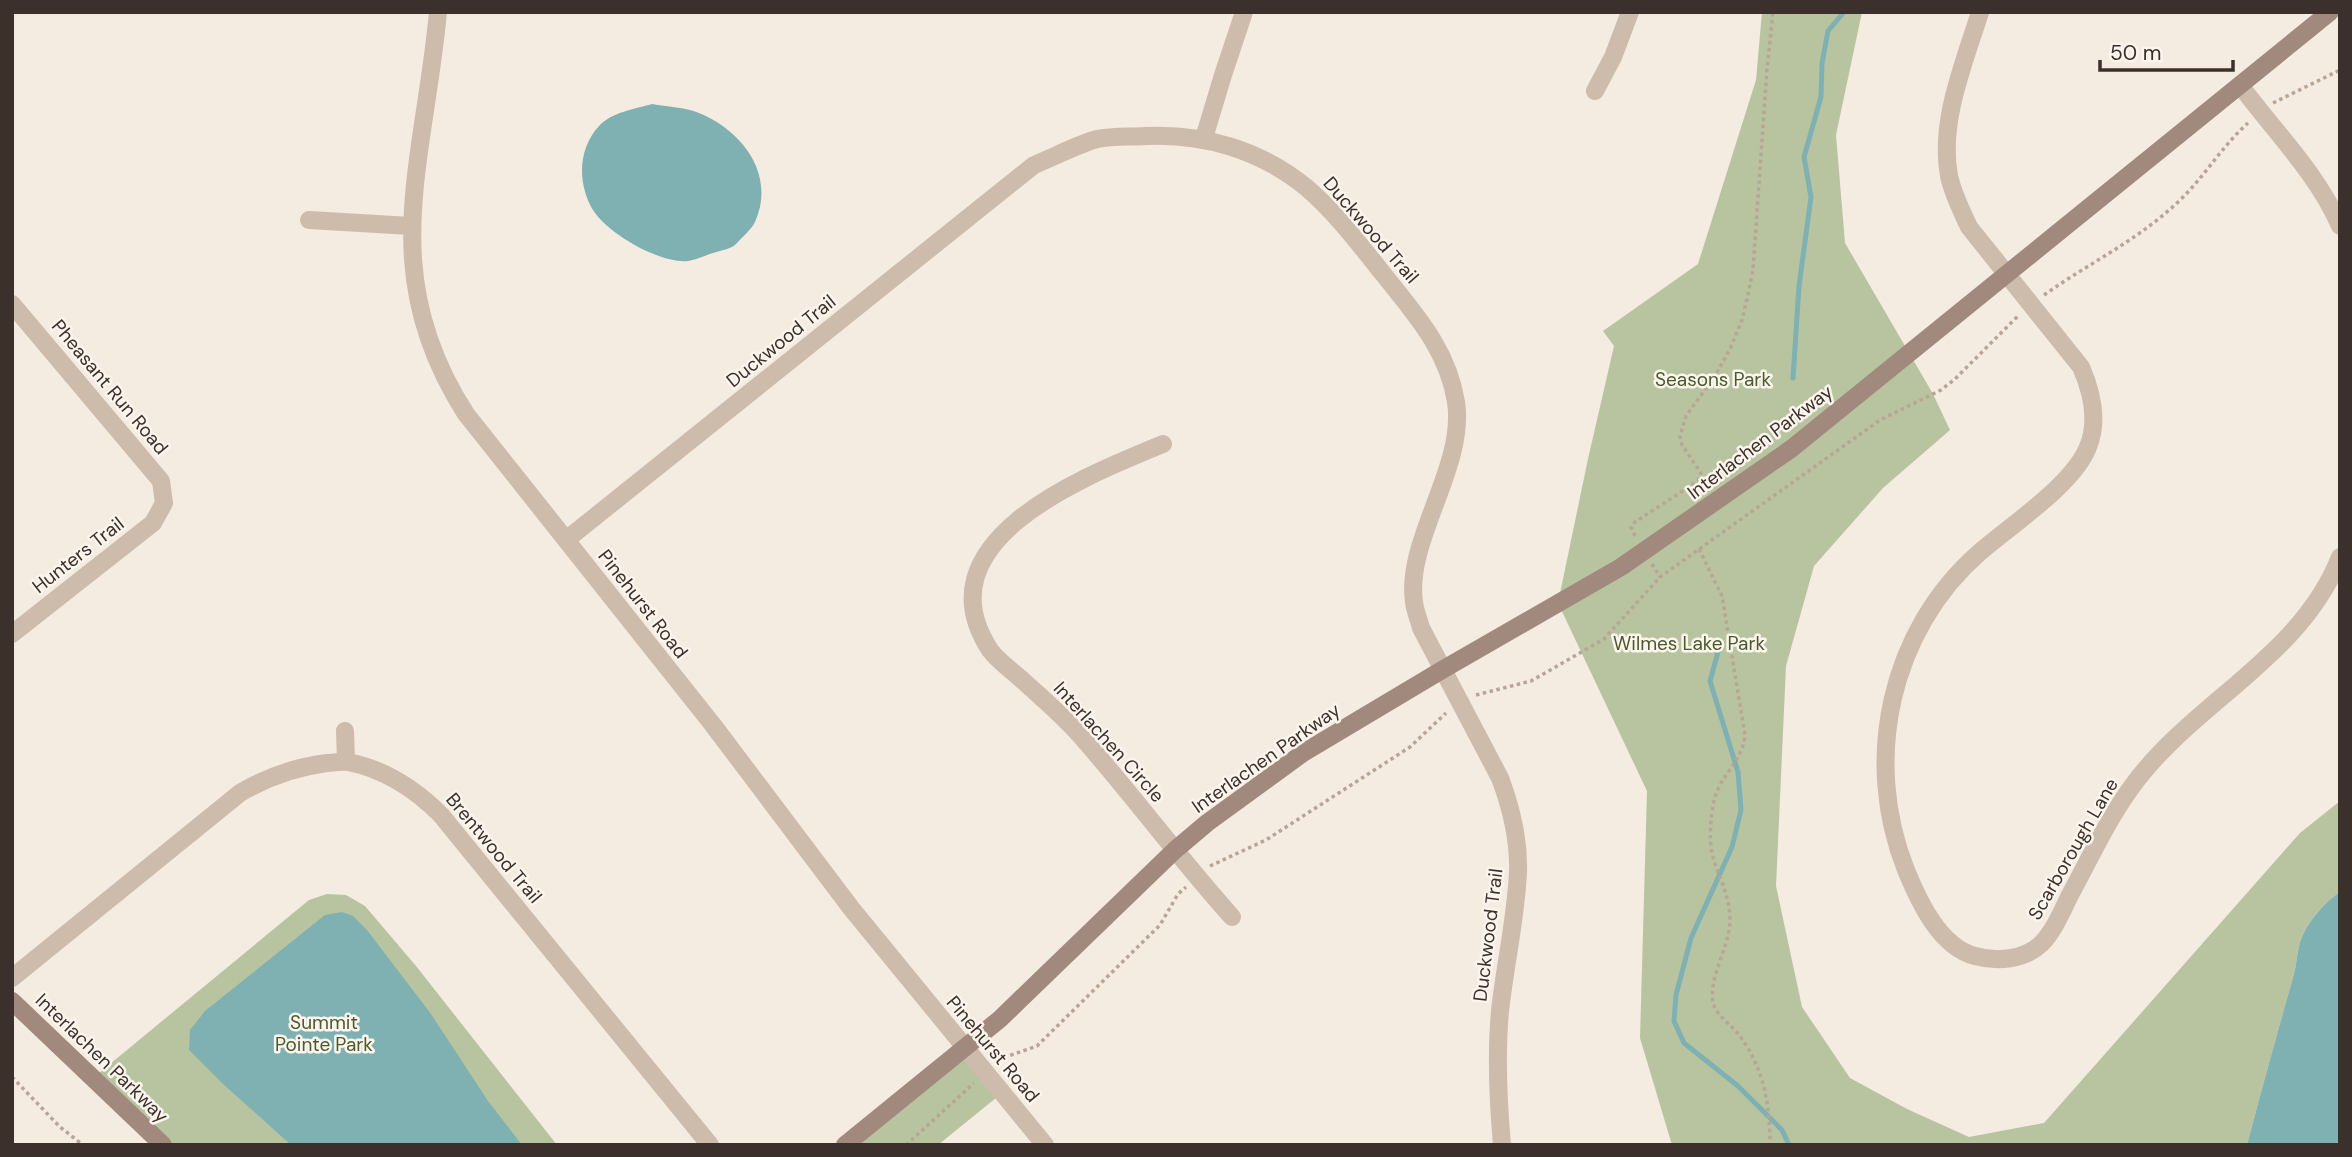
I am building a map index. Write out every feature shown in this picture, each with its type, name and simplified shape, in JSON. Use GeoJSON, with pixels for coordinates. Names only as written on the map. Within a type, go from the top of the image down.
{"type":"FeatureCollection","features":[{"type":"Feature","properties":{"kind":"street","name":"Pinehurst Road"},"geometry":{"type":"LineString","coordinates":[[438,12],[411,226],[413,269],[419,309],[430,348],[447,384],[466,414],[713,725],[850,908],[1045,1145]]}},
{"type":"Feature","properties":{"kind":"street"},"geometry":{"type":"LineString","coordinates":[[1205,138],[1244,12]]}},
{"type":"Feature","properties":{"kind":"street"},"geometry":{"type":"LineString","coordinates":[[1595,91],[1613,57],[1629,12]]}},
{"type":"Feature","properties":{"kind":"street","name":"Scarborough Lane"},"geometry":{"type":"LineString","coordinates":[[1980,12],[1949,121],[1949,176],[1969,227],[2081,367],[2090,388],[2093,417],[2088,447],[2076,467],[2063,482],[1960,571],[1926,614],[1913,638],[1894,693],[1884,755],[1891,822],[1898,850],[1921,902],[1950,942],[1968,954],[1986,959],[2006,960],[2024,955],[2040,945],[2052,929],[2132,786],[2173,738],[2272,653],[2290,634],[2322,594],[2340,558]]}},
{"type":"Feature","properties":{"kind":"street","name":"Interlachen Parkway"},"geometry":{"type":"LineString","coordinates":[[845,1145],[1000,1019],[1175,850],[1303,753],[1645,552],[1791,449],[2330,12]]}},
{"type":"Feature","properties":{"kind":"street"},"geometry":{"type":"LineString","coordinates":[[2240,85],[2307,170],[2340,226]]}},
{"type":"Feature","properties":{"kind":"street","name":"Duckwood Trail"},"geometry":{"type":"LineString","coordinates":[[566,541],[1034,165],[1098,139],[1171,135],[1205,138],[1241,149],[1281,169],[1307,188],[1337,218],[1423,323],[1437,344],[1456,403],[1456,429],[1451,456],[1419,555],[1414,578],[1414,602],[1421,628],[1500,778],[1509,802],[1518,871],[1500,1013],[1498,1067],[1502,1145]]}},
{"type":"Feature","properties":{"kind":"street"},"geometry":{"type":"LineString","coordinates":[[309,220],[411,226]]}},
{"type":"Feature","properties":{"kind":"street","name":"Pheasant Run Road"},"geometry":{"type":"LineString","coordinates":[[12,304],[155,473],[161,481],[164,503]]}},
{"type":"Feature","properties":{"kind":"street","name":"Interlachen Circle"},"geometry":{"type":"LineString","coordinates":[[1163,444],[1085,477],[1014,523],[995,542],[983,560],[976,583],[974,608],[980,632],[992,653],[1057,710],[1175,850]]}},
{"type":"Feature","properties":{"kind":"street","name":"Hunters Trail"},"geometry":{"type":"LineString","coordinates":[[12,635],[153,523],[164,503]]}},
{"type":"Feature","properties":{"kind":"street"},"geometry":{"type":"LineString","coordinates":[[345,731],[346,761]]}},
{"type":"Feature","properties":{"kind":"street","name":"Brentwood Trail"},"geometry":{"type":"LineString","coordinates":[[12,978],[240,793],[261,780],[280,773],[311,765],[346,761],[398,781],[421,796],[441,815],[710,1145]]}},
{"type":"Feature","properties":{"kind":"street"},"geometry":{"type":"LineString","coordinates":[[1175,850],[1232,917]]}},
{"type":"Feature","properties":{"kind":"street","name":"Interlachen Parkway"},"geometry":{"type":"LineString","coordinates":[[12,1001],[163,1145]]}},
{"type":"Feature","properties":{"kind":"path"},"geometry":{"type":"LineString","coordinates":[[1660,577],[1631,527],[1699,481],[1700,473],[1682,445],[1681,429],[1686,415],[1715,376],[1730,349],[1742,320],[1748,295],[1753,270],[1773,12]]}},
{"type":"Feature","properties":{"kind":"path"},"geometry":{"type":"LineString","coordinates":[[906,1145],[998,1059],[1037,1046],[1160,925],[1178,894],[1209,867],[1266,840],[1410,747],[1460,700],[1531,681],[1604,639],[1660,577],[1880,420],[1941,390],[2030,304],[2113,253],[2154,223],[2196,183],[2239,131],[2260,112],[2281,97],[2340,70]]}},
{"type":"Feature","properties":{"kind":"path"},"geometry":{"type":"LineString","coordinates":[[1699,549],[1722,596],[1745,735],[1744,747],[1715,796],[1709,828],[1714,861],[1727,894],[1730,917],[1729,937],[1712,993],[1713,1005],[1753,1055],[1767,1090],[1770,1145]]}},
{"type":"Feature","properties":{"kind":"path"},"geometry":{"type":"LineString","coordinates":[[12,1077],[61,1127],[83,1145]]}},
{"type":"Feature","properties":{"kind":"green space","name":"Wilmes Lake Park"},"geometry":{"type":"Polygon","coordinates":[[[1762,12],[1862,12],[1836,135],[1845,243],[1933,394],[1950,430],[1883,488],[1814,566],[1786,666],[1776,886],[1802,1007],[1850,1078],[1907,1109],[1969,1137],[2044,1123],[2300,833],[2340,801],[2340,892],[2318,912],[2300,941],[2294,974],[2247,1145],[1672,1145],[1640,1038],[1647,791],[1558,603],[1614,346],[1603,331],[1698,264],[1756,80],[1762,12]]]}},
{"type":"Feature","properties":{"kind":"green space","name":"Summit Pointe Park"},"geometry":{"type":"Polygon","coordinates":[[[327,894],[346,895],[365,906],[416,966],[557,1145],[163,1145],[93,1078],[309,900],[327,894]]]}},
{"type":"Feature","properties":{"kind":"green space"},"geometry":{"type":"Polygon","coordinates":[[[964,1047],[1002,1093],[938,1145],[845,1145],[964,1047]]]}},
{"type":"Feature","properties":{"kind":"water"},"geometry":{"type":"Polygon","coordinates":[[[652,104],[694,111],[715,121],[742,143],[751,157],[761,188],[760,205],[753,225],[732,247],[688,261],[663,258],[622,237],[593,210],[582,178],[584,156],[592,135],[610,117],[652,104]]]}},
{"type":"Feature","properties":{"kind":"water"},"geometry":{"type":"Polygon","coordinates":[[[2340,892],[2340,1145],[2247,1145],[2294,974],[2300,941],[2318,912],[2340,892]]]}},
{"type":"Feature","properties":{"kind":"water","name":"Summit Pointe Park"},"geometry":{"type":"Polygon","coordinates":[[[342,912],[353,916],[367,930],[431,1014],[488,1101],[522,1145],[291,1145],[189,1050],[190,1030],[205,1011],[325,915],[342,912]]]}},
{"type":"Feature","properties":{"kind":"waterway"},"geometry":{"type":"LineString","coordinates":[[1793,378],[1799,286],[1811,197],[1804,157],[1821,97],[1822,63],[1828,31],[1844,12]]}},
{"type":"Feature","properties":{"kind":"waterway"},"geometry":{"type":"LineString","coordinates":[[1720,645],[1710,681],[1738,772],[1741,810],[1732,847],[1691,938],[1676,995],[1674,1021],[1684,1043],[1738,1086],[1782,1130],[1789,1145]]}},
{"type":"Feature","properties":{"kind":"park label","name":"Seasons Park"},"geometry":{"type":"Point","coordinates":[1713,379]}}]}
